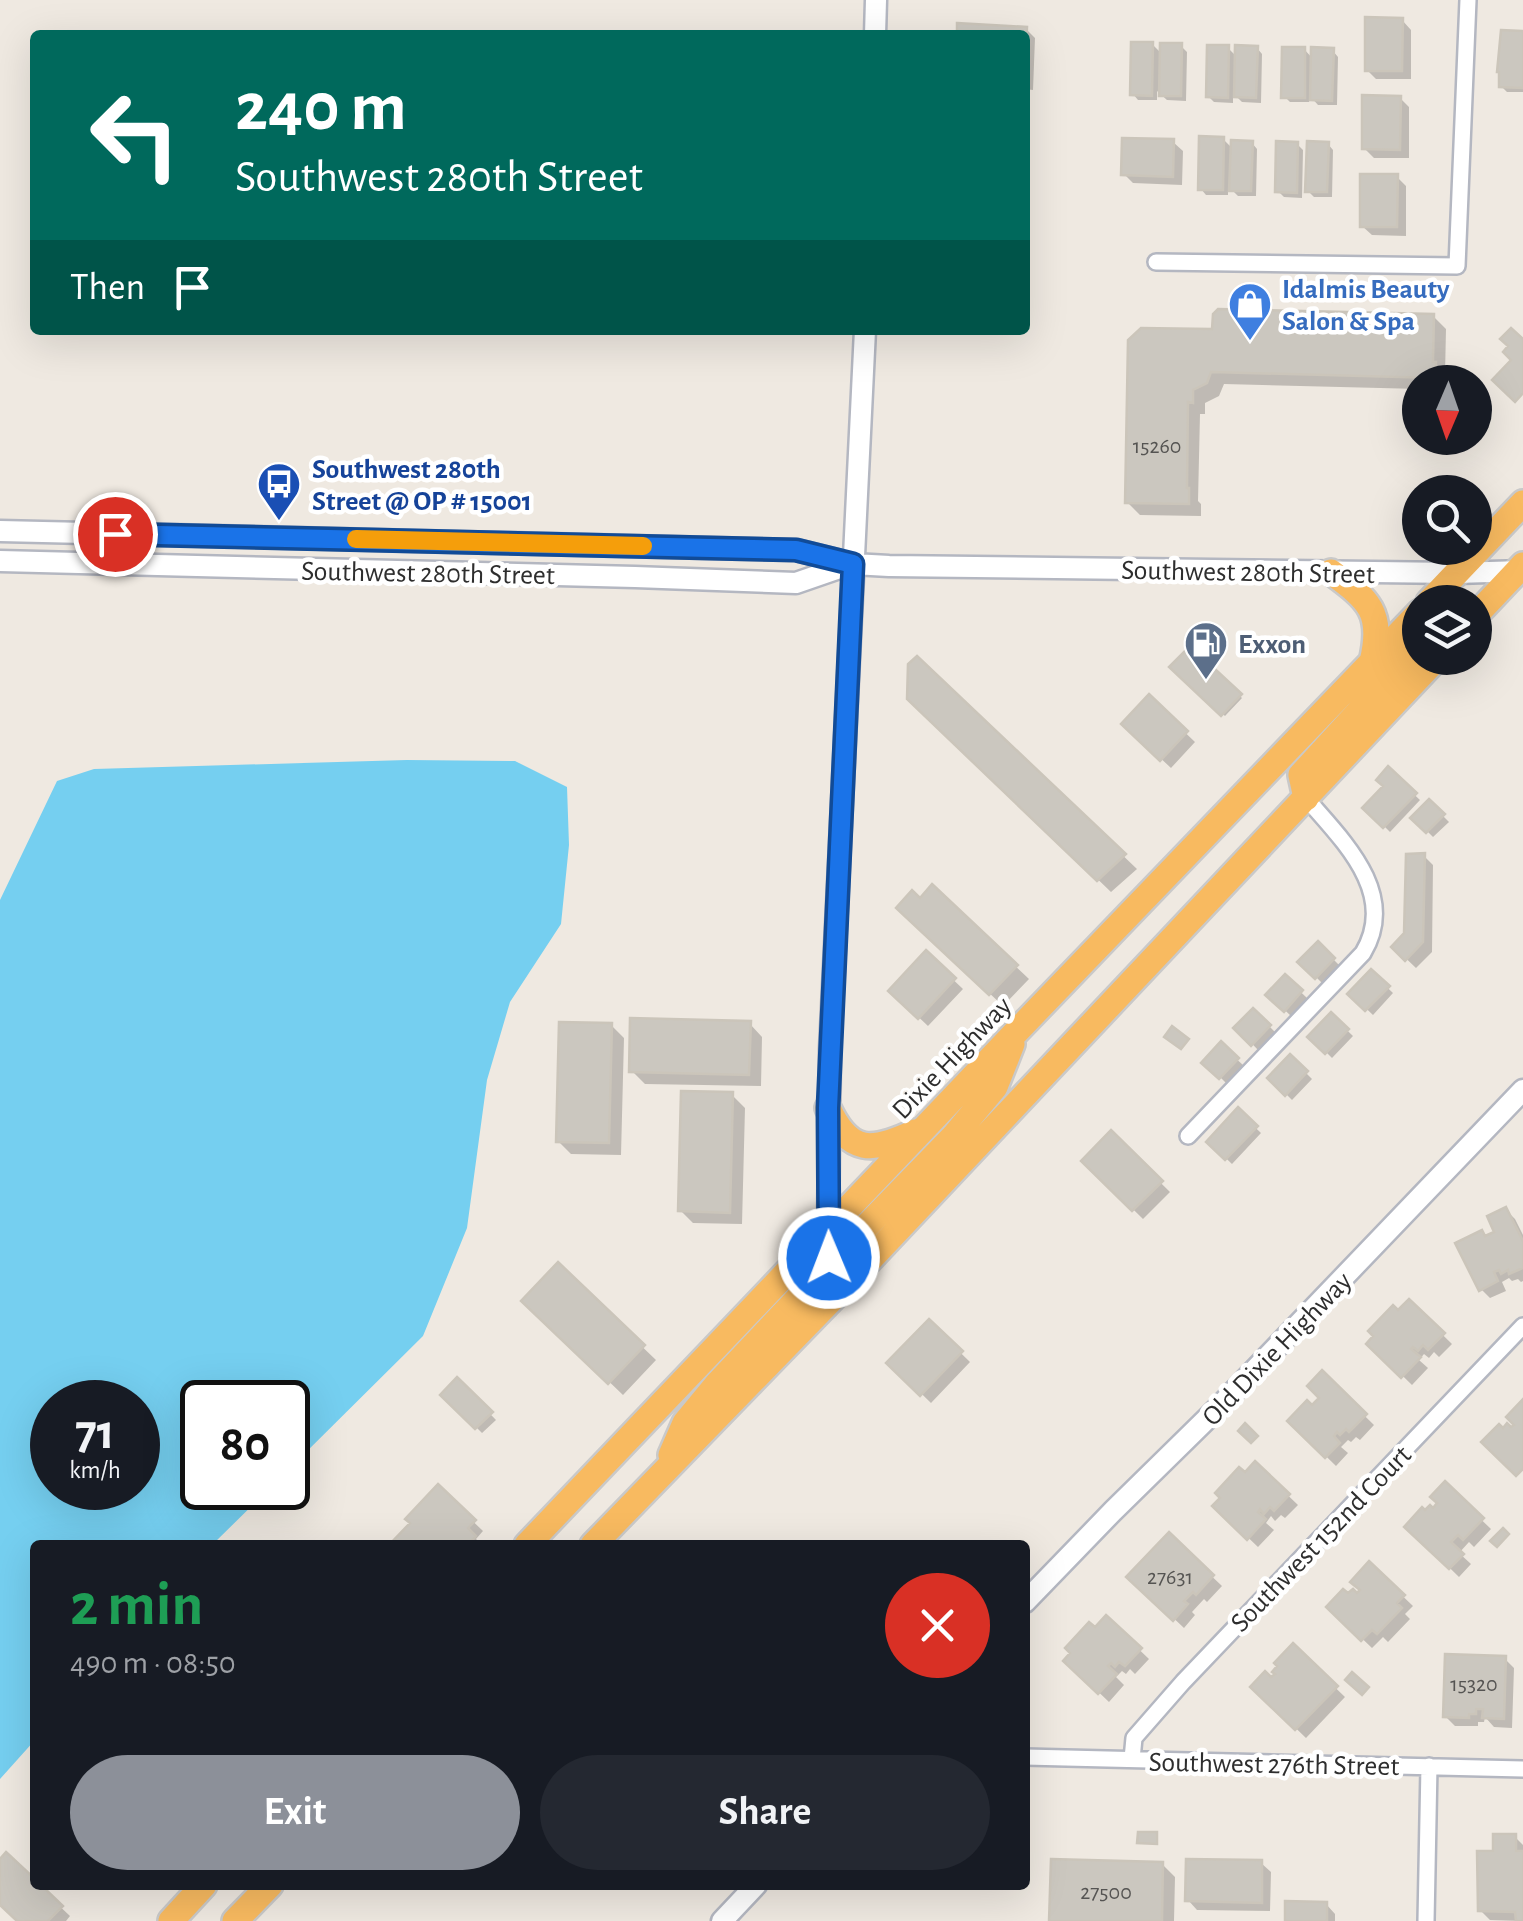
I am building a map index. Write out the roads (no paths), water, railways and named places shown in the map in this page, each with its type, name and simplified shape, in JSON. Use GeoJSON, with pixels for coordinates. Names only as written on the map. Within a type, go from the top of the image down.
{"type":"FeatureCollection","features":[{"type":"Feature","properties":{"kind":"highway"},"geometry":{"type":"LineString","coordinates":[[1445,585],[1523,503]]}},
{"type":"Feature","properties":{"kind":"highway"},"geometry":{"type":"LineString","coordinates":[[1492,599],[1521,569],[1523,542]]}},
{"type":"Feature","properties":{"kind":"highway"},"geometry":{"type":"LineString","coordinates":[[1330,572],[1357,591],[1371,608],[1377,632],[1372,662]]}},
{"type":"Feature","properties":{"kind":"highway"},"geometry":{"type":"LineString","coordinates":[[1453,585],[1456,574]]}},
{"type":"Feature","properties":{"kind":"highway","name":"Dixie Highway"},"geometry":{"type":"LineString","coordinates":[[532,1540],[1402,631]]}},
{"type":"Feature","properties":{"kind":"highway"},"geometry":{"type":"LineString","coordinates":[[1306,798],[1301,775],[1402,665]]}},
{"type":"Feature","properties":{"kind":"highway"},"geometry":{"type":"LineString","coordinates":[[598,1540],[861,1269],[1420,675]]}},
{"type":"Feature","properties":{"kind":"highway"},"geometry":{"type":"LineString","coordinates":[[861,1269],[853,1259],[852,1247],[860,1233],[996,1088],[1018,1030]]}},
{"type":"Feature","properties":{"kind":"highway"},"geometry":{"type":"LineString","coordinates":[[828,1108],[838,1128],[860,1144],[886,1145],[924,1128]]}},
{"type":"Feature","properties":{"kind":"highway"},"geometry":{"type":"LineString","coordinates":[[666,1469],[685,1422],[825,1270],[829,1258],[828,1228]]}},
{"type":"Feature","properties":{"kind":"highway"},"geometry":{"type":"LineString","coordinates":[[232,1921],[248,1890]]}},
{"type":"Feature","properties":{"kind":"highway"},"geometry":{"type":"LineString","coordinates":[[232,1921],[265,1890]]}},
{"type":"Feature","properties":{"kind":"street"},"geometry":{"type":"LineString","coordinates":[[875,30],[876,0]]}},
{"type":"Feature","properties":{"kind":"street"},"geometry":{"type":"LineString","coordinates":[[1156,262],[1457,266],[1468,0]]}},
{"type":"Feature","properties":{"kind":"street"},"geometry":{"type":"LineString","coordinates":[[828,1228],[828,1108],[864,335]]}},
{"type":"Feature","properties":{"kind":"street","name":"Southwest 280th Street"},"geometry":{"type":"LineString","coordinates":[[0,531],[796,550],[853,564],[1456,574],[1521,569]]}},
{"type":"Feature","properties":{"kind":"street"},"geometry":{"type":"LineString","coordinates":[[267,568],[268,537]]}},
{"type":"Feature","properties":{"kind":"street"},"geometry":{"type":"LineString","coordinates":[[461,574],[463,542]]}},
{"type":"Feature","properties":{"kind":"street"},"geometry":{"type":"LineString","coordinates":[[635,576],[636,546]]}},
{"type":"Feature","properties":{"kind":"street","name":"Southwest 280th Street"},"geometry":{"type":"LineString","coordinates":[[0,561],[796,583],[853,564]]}},
{"type":"Feature","properties":{"kind":"street"},"geometry":{"type":"LineString","coordinates":[[1188,1136],[1369,943],[1374,917],[1366,874],[1306,798]]}},
{"type":"Feature","properties":{"kind":"street","name":"Old Dixie Highway"},"geometry":{"type":"LineString","coordinates":[[1030,1597],[1222,1404],[1523,1090]]}},
{"type":"Feature","properties":{"kind":"street","name":"Southwest 152nd Court"},"geometry":{"type":"LineString","coordinates":[[1132,1759],[1134,1738],[1183,1682],[1523,1326]]}},
{"type":"Feature","properties":{"kind":"street","name":"Southwest 276th Street"},"geometry":{"type":"LineString","coordinates":[[1030,1757],[1523,1769]]}},
{"type":"Feature","properties":{"kind":"street"},"geometry":{"type":"LineString","coordinates":[[1426,1921],[1430,1766]]}},
{"type":"Feature","properties":{"kind":"street"},"geometry":{"type":"LineString","coordinates":[[722,1921],[751,1890]]}},
{"type":"Feature","properties":{"kind":"water"},"geometry":{"type":"Polygon","coordinates":[[[407,760],[515,761],[567,787],[569,845],[561,924],[510,1002],[487,1080],[467,1228],[423,1336],[310,1448],[310,1380],[180,1380],[180,1510],[248,1510],[217,1540],[30,1540],[30,1746],[0,1779],[0,900],[57,781],[94,769],[407,760]]]}},
{"type":"Feature","properties":{"kind":"place","name":"Idalmis Beauty Salon & Spa"},"geometry":{"type":"Point","coordinates":[1250,342]}},
{"type":"Feature","properties":{"kind":"place","name":"Southwest 280th Street @ OP # 15001"},"geometry":{"type":"Point","coordinates":[279,522]}},
{"type":"Feature","properties":{"kind":"place","name":"Exxon"},"geometry":{"type":"Point","coordinates":[1206,681]}}]}
